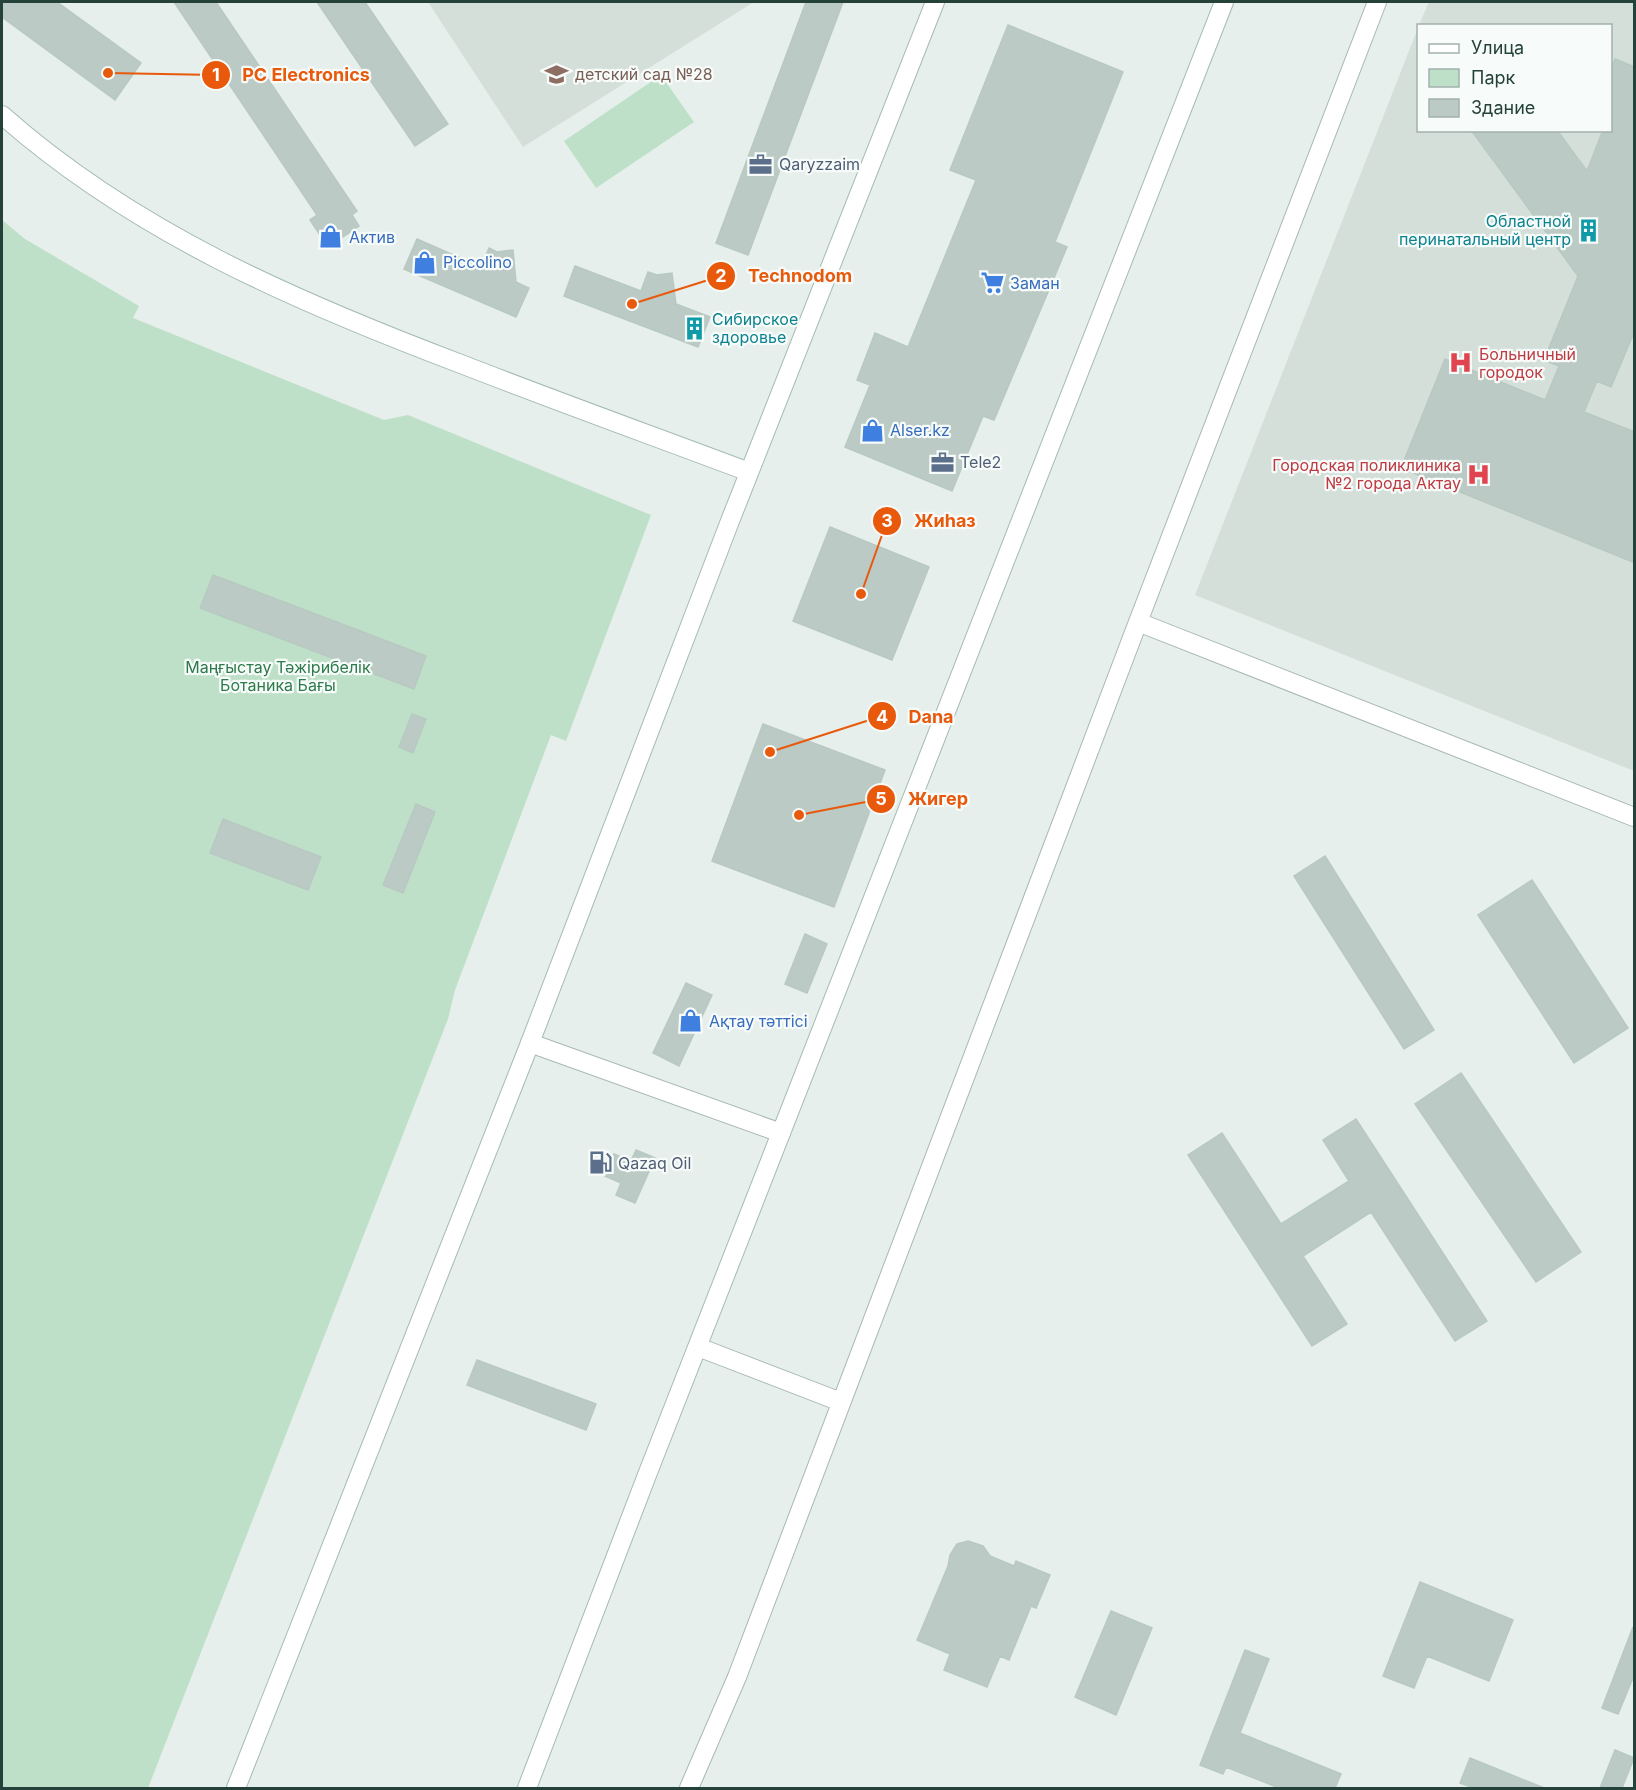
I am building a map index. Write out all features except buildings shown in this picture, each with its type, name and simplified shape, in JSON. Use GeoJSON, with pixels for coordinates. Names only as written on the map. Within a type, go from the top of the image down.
{"type":"FeatureCollection","features":[{"type":"Feature","properties":{"kind":"main road"},"geometry":{"type":"LineString","coordinates":[[236,1788],[530,1043],[749,472],[935,2]]}},
{"type":"Feature","properties":{"kind":"main road"},"geometry":{"type":"LineString","coordinates":[[527,1788],[1224,2]]}},
{"type":"Feature","properties":{"kind":"main road"},"geometry":{"type":"LineString","coordinates":[[689,1788],[737,1677],[1138,622],[1377,2]]}},
{"type":"Feature","properties":{"kind":"main road"},"geometry":{"type":"LineString","coordinates":[[2,115],[38,147],[138,216],[245,274],[356,324],[749,472]]}},
{"type":"Feature","properties":{"kind":"main road"},"geometry":{"type":"LineString","coordinates":[[1138,622],[1635,817]]}},
{"type":"Feature","properties":{"kind":"main road"},"geometry":{"type":"LineString","coordinates":[[530,1043],[781,1133]]}},
{"type":"Feature","properties":{"kind":"main road"},"geometry":{"type":"LineString","coordinates":[[698,1347],[841,1402]]}},
{"type":"Feature","properties":{"kind":"shaded area","name":"детский сад №28"},"geometry":{"type":"Polygon","coordinates":[[[428,2],[754,2],[523,147],[428,2]]]}},
{"type":"Feature","properties":{"kind":"shaded area","name":"Больничный городок"},"geometry":{"type":"Polygon","coordinates":[[[1429,2],[1634,2],[1634,771],[1195,595],[1417,31],[1417,132],[1612,132],[1612,24],[1419,24],[1429,2]]]}},
{"type":"Feature","properties":{"kind":"green space"},"geometry":{"type":"Polygon","coordinates":[[[661,75],[694,122],[596,188],[564,141],[661,75]]]}},
{"type":"Feature","properties":{"kind":"green space","name":"Маңғыстау Тәжірибелік Ботаника Бағы"},"geometry":{"type":"Polygon","coordinates":[[[2,220],[25,239],[139,306],[133,318],[384,420],[408,415],[651,515],[566,741],[551,735],[455,990],[448,1019],[148,1788],[2,1788],[2,220]]]}},
{"type":"Feature","properties":{"kind":"place","name":"PC Electronics"},"geometry":{"type":"Point","coordinates":[108,73]}},
{"type":"Feature","properties":{"kind":"place","name":"детский сад №28"},"geometry":{"type":"Point","coordinates":[557,74]}},
{"type":"Feature","properties":{"kind":"place","name":"Qaryzzaim"},"geometry":{"type":"Point","coordinates":[761,164]}},
{"type":"Feature","properties":{"kind":"place","name":"Областной перинатальный центр"},"geometry":{"type":"Point","coordinates":[1589,230]}},
{"type":"Feature","properties":{"kind":"place","name":"Актив"},"geometry":{"type":"Point","coordinates":[331,237]}},
{"type":"Feature","properties":{"kind":"place","name":"Piccolino"},"geometry":{"type":"Point","coordinates":[425,262]}},
{"type":"Feature","properties":{"kind":"place","name":"Заман"},"geometry":{"type":"Point","coordinates":[992,283]}},
{"type":"Feature","properties":{"kind":"place","name":"Technodom"},"geometry":{"type":"Point","coordinates":[632,304]}},
{"type":"Feature","properties":{"kind":"place","name":"Сибирское здоровье"},"geometry":{"type":"Point","coordinates":[694,328]}},
{"type":"Feature","properties":{"kind":"place","name":"Больничный городок"},"geometry":{"type":"Point","coordinates":[1461,363]}},
{"type":"Feature","properties":{"kind":"place","name":"Alser.kz"},"geometry":{"type":"Point","coordinates":[872,430]}},
{"type":"Feature","properties":{"kind":"place","name":"Tele2"},"geometry":{"type":"Point","coordinates":[942,462]}},
{"type":"Feature","properties":{"kind":"place","name":"Городская поликлиника №2 города Актау"},"geometry":{"type":"Point","coordinates":[1479,474]}},
{"type":"Feature","properties":{"kind":"place","name":"Жиhаз"},"geometry":{"type":"Point","coordinates":[861,594]}},
{"type":"Feature","properties":{"kind":"place","name":"Dana"},"geometry":{"type":"Point","coordinates":[770,752]}},
{"type":"Feature","properties":{"kind":"place","name":"Жигер"},"geometry":{"type":"Point","coordinates":[799,815]}},
{"type":"Feature","properties":{"kind":"place","name":"Ақтау тәттісі"},"geometry":{"type":"Point","coordinates":[691,1021]}},
{"type":"Feature","properties":{"kind":"place","name":"Qazaq Oil"},"geometry":{"type":"Point","coordinates":[600,1163]}}]}
